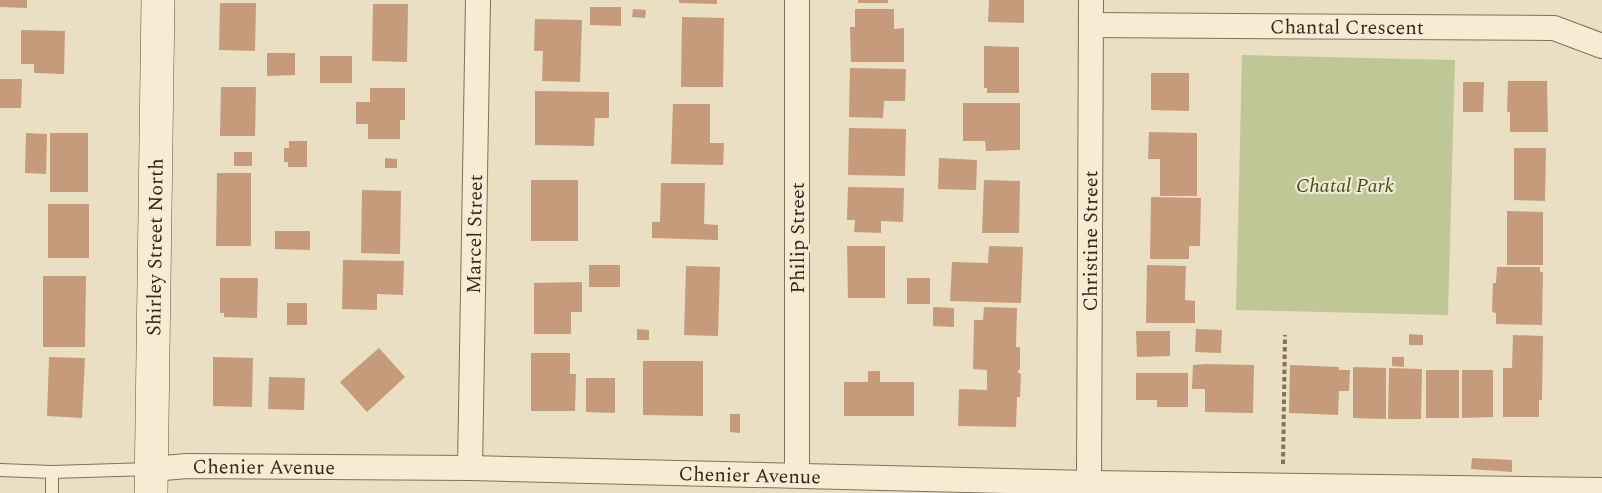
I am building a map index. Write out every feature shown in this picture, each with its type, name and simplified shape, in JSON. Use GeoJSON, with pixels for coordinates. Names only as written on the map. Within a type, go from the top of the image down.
{"type":"FeatureCollection","features":[{"type":"Feature","properties":{"kind":"main road","name":"Shirley Street North"},"geometry":{"type":"LineString","coordinates":[[151,481],[158,0]]}},
{"type":"Feature","properties":{"kind":"street","name":"Marcel Street"},"geometry":{"type":"LineString","coordinates":[[471,468],[478,0]]}},
{"type":"Feature","properties":{"kind":"street","name":"Philip Street"},"geometry":{"type":"LineString","coordinates":[[797,0],[797,475]]}},
{"type":"Feature","properties":{"kind":"street","name":"Christine Street"},"geometry":{"type":"LineString","coordinates":[[1089,483],[1091,0]]}},
{"type":"Feature","properties":{"kind":"street","name":"Chantal Crescent"},"geometry":{"type":"LineString","coordinates":[[1091,25],[1554,28],[1602,46]]}},
{"type":"Feature","properties":{"kind":"street","name":"Chenier Avenue"},"geometry":{"type":"LineString","coordinates":[[151,481],[188,466],[471,468],[1282,489],[1602,490]]}},
{"type":"Feature","properties":{"kind":"lane"},"geometry":{"type":"LineString","coordinates":[[0,470],[151,481]]}},
{"type":"Feature","properties":{"kind":"lane"},"geometry":{"type":"LineString","coordinates":[[52,472],[52,493]]}},
{"type":"Feature","properties":{"kind":"path"},"geometry":{"type":"LineString","coordinates":[[1282,489],[1285,335]]}},
{"type":"Feature","properties":{"kind":"green space","name":"Chatal Park"},"geometry":{"type":"Polygon","coordinates":[[[1242,55],[1455,60],[1448,315],[1236,310],[1242,55]]]}},
{"type":"Feature","properties":{"kind":"building"},"geometry":{"type":"Polygon","coordinates":[[[0,0],[27,0],[27,8],[0,7],[0,0]]]}},
{"type":"Feature","properties":{"kind":"building"},"geometry":{"type":"Polygon","coordinates":[[[679,0],[717,0],[717,4],[679,3],[679,0]]]}},
{"type":"Feature","properties":{"kind":"building"},"geometry":{"type":"Polygon","coordinates":[[[858,0],[888,0],[888,3],[858,3],[858,0]]]}},
{"type":"Feature","properties":{"kind":"building"},"geometry":{"type":"Polygon","coordinates":[[[989,0],[1024,0],[1024,23],[988,22],[989,0]]]}},
{"type":"Feature","properties":{"kind":"building"},"geometry":{"type":"Polygon","coordinates":[[[220,3],[256,3],[255,51],[219,50],[220,3]]]}},
{"type":"Feature","properties":{"kind":"building"},"geometry":{"type":"Polygon","coordinates":[[[373,4],[408,4],[407,62],[372,61],[373,4]]]}},
{"type":"Feature","properties":{"kind":"building"},"geometry":{"type":"Polygon","coordinates":[[[590,7],[621,7],[621,26],[590,25],[590,7]]]}},
{"type":"Feature","properties":{"kind":"building"},"geometry":{"type":"Polygon","coordinates":[[[633,9],[646,10],[645,18],[632,17],[633,9]]]}},
{"type":"Feature","properties":{"kind":"building"},"geometry":{"type":"Polygon","coordinates":[[[855,9],[894,9],[894,29],[904,28],[904,62],[851,62],[850,27],[855,27],[855,9]]]}},
{"type":"Feature","properties":{"kind":"building"},"geometry":{"type":"Polygon","coordinates":[[[682,17],[724,18],[723,87],[681,87],[682,17]]]}},
{"type":"Feature","properties":{"kind":"building"},"geometry":{"type":"Polygon","coordinates":[[[535,19],[582,20],[580,82],[542,81],[543,51],[534,51],[535,19]]]}},
{"type":"Feature","properties":{"kind":"building"},"geometry":{"type":"Polygon","coordinates":[[[21,30],[65,31],[64,74],[34,73],[34,64],[21,64],[21,30]]]}},
{"type":"Feature","properties":{"kind":"building"},"geometry":{"type":"Polygon","coordinates":[[[984,46],[1019,47],[1019,93],[987,93],[987,88],[984,88],[984,46]]]}},
{"type":"Feature","properties":{"kind":"building"},"geometry":{"type":"Polygon","coordinates":[[[267,53],[295,53],[295,75],[267,76],[267,53]]]}},
{"type":"Feature","properties":{"kind":"building"},"geometry":{"type":"Polygon","coordinates":[[[320,56],[352,56],[352,83],[320,83],[320,56]]]}},
{"type":"Feature","properties":{"kind":"building"},"geometry":{"type":"Polygon","coordinates":[[[850,68],[906,69],[905,101],[884,101],[883,118],[849,117],[850,68]]]}},
{"type":"Feature","properties":{"kind":"building"},"geometry":{"type":"Polygon","coordinates":[[[1151,73],[1189,73],[1189,111],[1151,110],[1151,73]]]}},
{"type":"Feature","properties":{"kind":"building"},"geometry":{"type":"Polygon","coordinates":[[[0,79],[22,79],[21,108],[0,108],[0,79]]]}},
{"type":"Feature","properties":{"kind":"building"},"geometry":{"type":"Polygon","coordinates":[[[1508,81],[1547,81],[1548,132],[1510,132],[1510,112],[1507,112],[1508,81]]]}},
{"type":"Feature","properties":{"kind":"building"},"geometry":{"type":"Polygon","coordinates":[[[1463,82],[1484,82],[1483,112],[1463,112],[1463,82]]]}},
{"type":"Feature","properties":{"kind":"building"},"geometry":{"type":"Polygon","coordinates":[[[221,87],[256,87],[255,136],[220,136],[221,87]]]}},
{"type":"Feature","properties":{"kind":"building"},"geometry":{"type":"Polygon","coordinates":[[[370,88],[405,88],[405,120],[400,120],[400,139],[368,139],[368,124],[356,124],[356,102],[370,102],[370,88]]]}},
{"type":"Feature","properties":{"kind":"building"},"geometry":{"type":"Polygon","coordinates":[[[535,91],[609,92],[609,118],[595,118],[594,146],[535,145],[535,91]]]}},
{"type":"Feature","properties":{"kind":"building"},"geometry":{"type":"Polygon","coordinates":[[[963,103],[1020,103],[1020,150],[986,151],[985,141],[963,141],[963,103]]]}},
{"type":"Feature","properties":{"kind":"building"},"geometry":{"type":"Polygon","coordinates":[[[673,104],[710,104],[710,143],[724,143],[723,165],[671,164],[673,104]]]}},
{"type":"Feature","properties":{"kind":"building"},"geometry":{"type":"Polygon","coordinates":[[[849,128],[906,129],[905,176],[848,175],[849,128]]]}},
{"type":"Feature","properties":{"kind":"building"},"geometry":{"type":"Polygon","coordinates":[[[1149,132],[1197,133],[1197,196],[1160,196],[1160,159],[1148,159],[1149,132]]]}},
{"type":"Feature","properties":{"kind":"building"},"geometry":{"type":"Polygon","coordinates":[[[26,133],[47,134],[46,174],[25,173],[26,133]]]}},
{"type":"Feature","properties":{"kind":"building"},"geometry":{"type":"Polygon","coordinates":[[[50,133],[88,133],[88,192],[50,192],[50,133]]]}},
{"type":"Feature","properties":{"kind":"building"},"geometry":{"type":"Polygon","coordinates":[[[289,141],[307,141],[307,167],[288,167],[288,162],[284,162],[284,148],[289,148],[289,141]]]}},
{"type":"Feature","properties":{"kind":"building"},"geometry":{"type":"Polygon","coordinates":[[[1514,148],[1546,148],[1545,201],[1514,200],[1514,148]]]}},
{"type":"Feature","properties":{"kind":"building"},"geometry":{"type":"Polygon","coordinates":[[[234,152],[252,152],[252,166],[234,166],[234,152]]]}},
{"type":"Feature","properties":{"kind":"building"},"geometry":{"type":"Polygon","coordinates":[[[385,158],[397,159],[397,168],[385,168],[385,158]]]}},
{"type":"Feature","properties":{"kind":"building"},"geometry":{"type":"Polygon","coordinates":[[[939,158],[977,160],[976,190],[938,189],[939,158]]]}},
{"type":"Feature","properties":{"kind":"building"},"geometry":{"type":"Polygon","coordinates":[[[217,173],[251,173],[251,246],[216,246],[217,173]]]}},
{"type":"Feature","properties":{"kind":"building"},"geometry":{"type":"Polygon","coordinates":[[[531,180],[578,180],[578,241],[531,241],[531,180]]]}},
{"type":"Feature","properties":{"kind":"building"},"geometry":{"type":"Polygon","coordinates":[[[984,180],[1020,181],[1019,233],[982,233],[984,180]]]}},
{"type":"Feature","properties":{"kind":"building"},"geometry":{"type":"Polygon","coordinates":[[[661,183],[705,183],[704,224],[718,225],[718,240],[652,238],[652,222],[660,222],[661,183]]]}},
{"type":"Feature","properties":{"kind":"building"},"geometry":{"type":"Polygon","coordinates":[[[848,187],[904,188],[903,222],[881,221],[881,233],[854,232],[855,220],[847,220],[848,187]]]}},
{"type":"Feature","properties":{"kind":"building"},"geometry":{"type":"Polygon","coordinates":[[[362,190],[401,191],[400,254],[361,253],[362,190]]]}},
{"type":"Feature","properties":{"kind":"building"},"geometry":{"type":"Polygon","coordinates":[[[1151,197],[1201,198],[1200,246],[1189,246],[1189,259],[1150,259],[1151,197]]]}},
{"type":"Feature","properties":{"kind":"building"},"geometry":{"type":"Polygon","coordinates":[[[48,204],[89,204],[89,258],[48,258],[48,204]]]}},
{"type":"Feature","properties":{"kind":"building"},"geometry":{"type":"Polygon","coordinates":[[[1507,211],[1543,212],[1543,265],[1507,265],[1507,211]]]}},
{"type":"Feature","properties":{"kind":"building"},"geometry":{"type":"Polygon","coordinates":[[[275,231],[310,231],[310,250],[275,249],[275,231]]]}},
{"type":"Feature","properties":{"kind":"building"},"geometry":{"type":"Polygon","coordinates":[[[847,246],[885,246],[885,298],[848,298],[847,246]]]}},
{"type":"Feature","properties":{"kind":"building"},"geometry":{"type":"Polygon","coordinates":[[[989,246],[1023,247],[1021,303],[950,301],[952,262],[988,263],[989,246]]]}},
{"type":"Feature","properties":{"kind":"building"},"geometry":{"type":"Polygon","coordinates":[[[343,260],[404,261],[403,295],[377,294],[377,310],[342,309],[343,260]]]}},
{"type":"Feature","properties":{"kind":"building"},"geometry":{"type":"Polygon","coordinates":[[[589,265],[620,265],[620,287],[589,287],[589,265]]]}},
{"type":"Feature","properties":{"kind":"building"},"geometry":{"type":"Polygon","coordinates":[[[1147,265],[1186,266],[1185,300],[1195,301],[1195,323],[1146,323],[1147,265]]]}},
{"type":"Feature","properties":{"kind":"building"},"geometry":{"type":"Polygon","coordinates":[[[686,266],[720,267],[718,336],[684,335],[686,266]]]}},
{"type":"Feature","properties":{"kind":"building"},"geometry":{"type":"Polygon","coordinates":[[[1497,267],[1540,267],[1540,272],[1543,272],[1542,325],[1496,324],[1496,313],[1492,312],[1493,283],[1496,283],[1497,267]]]}},
{"type":"Feature","properties":{"kind":"building"},"geometry":{"type":"Polygon","coordinates":[[[43,276],[86,276],[85,347],[43,347],[43,276]]]}},
{"type":"Feature","properties":{"kind":"building"},"geometry":{"type":"Polygon","coordinates":[[[220,278],[258,278],[257,318],[224,317],[224,313],[220,313],[220,278]]]}},
{"type":"Feature","properties":{"kind":"building"},"geometry":{"type":"Polygon","coordinates":[[[907,278],[930,278],[930,304],[907,304],[907,278]]]}},
{"type":"Feature","properties":{"kind":"building"},"geometry":{"type":"Polygon","coordinates":[[[582,282],[582,312],[571,312],[571,334],[534,334],[534,283],[582,282]]]}},
{"type":"Feature","properties":{"kind":"building"},"geometry":{"type":"Polygon","coordinates":[[[287,303],[307,303],[307,325],[287,325],[287,303]]]}},
{"type":"Feature","properties":{"kind":"building"},"geometry":{"type":"Polygon","coordinates":[[[933,307],[954,308],[954,327],[933,326],[933,307]]]}},
{"type":"Feature","properties":{"kind":"building"},"geometry":{"type":"Polygon","coordinates":[[[984,307],[1017,308],[1016,347],[1020,347],[1018,373],[1021,374],[1020,397],[1017,397],[1016,427],[958,426],[959,389],[987,390],[987,370],[973,369],[974,320],[983,320],[984,307]]]}},
{"type":"Feature","properties":{"kind":"building"},"geometry":{"type":"Polygon","coordinates":[[[637,329],[649,330],[649,340],[637,340],[637,329]]]}},
{"type":"Feature","properties":{"kind":"building"},"geometry":{"type":"Polygon","coordinates":[[[1196,329],[1222,330],[1221,353],[1195,352],[1196,329]]]}},
{"type":"Feature","properties":{"kind":"building"},"geometry":{"type":"Polygon","coordinates":[[[1136,331],[1170,331],[1170,356],[1137,357],[1136,331]]]}},
{"type":"Feature","properties":{"kind":"building"},"geometry":{"type":"Polygon","coordinates":[[[1409,334],[1423,335],[1423,345],[1409,345],[1409,334]]]}},
{"type":"Feature","properties":{"kind":"building"},"geometry":{"type":"Polygon","coordinates":[[[1513,335],[1543,336],[1542,400],[1539,400],[1539,417],[1503,417],[1503,368],[1512,368],[1513,335]]]}},
{"type":"Feature","properties":{"kind":"building"},"geometry":{"type":"Polygon","coordinates":[[[379,348],[405,377],[367,412],[340,382],[379,348]]]}},
{"type":"Feature","properties":{"kind":"building"},"geometry":{"type":"Polygon","coordinates":[[[531,353],[570,353],[570,374],[576,374],[575,411],[531,411],[531,353]]]}},
{"type":"Feature","properties":{"kind":"building"},"geometry":{"type":"Polygon","coordinates":[[[49,357],[85,358],[82,418],[47,416],[49,357]]]}},
{"type":"Feature","properties":{"kind":"building"},"geometry":{"type":"Polygon","coordinates":[[[213,357],[253,358],[252,407],[213,406],[213,357]]]}},
{"type":"Feature","properties":{"kind":"building"},"geometry":{"type":"Polygon","coordinates":[[[1392,357],[1404,357],[1404,367],[1392,366],[1392,357]]]}},
{"type":"Feature","properties":{"kind":"building"},"geometry":{"type":"Polygon","coordinates":[[[643,361],[703,361],[703,416],[643,415],[643,361]]]}},
{"type":"Feature","properties":{"kind":"building"},"geometry":{"type":"Polygon","coordinates":[[[1193,365],[1254,365],[1253,413],[1205,412],[1205,389],[1192,389],[1193,365]]]}},
{"type":"Feature","properties":{"kind":"building"},"geometry":{"type":"Polygon","coordinates":[[[1290,365],[1339,367],[1339,370],[1350,370],[1349,391],[1339,391],[1338,415],[1289,413],[1290,365]]]}},
{"type":"Feature","properties":{"kind":"building"},"geometry":{"type":"Polygon","coordinates":[[[1353,367],[1386,368],[1386,419],[1353,418],[1353,367]]]}},
{"type":"Feature","properties":{"kind":"building"},"geometry":{"type":"Polygon","coordinates":[[[1389,368],[1422,369],[1421,419],[1388,419],[1389,368]]]}},
{"type":"Feature","properties":{"kind":"building"},"geometry":{"type":"Polygon","coordinates":[[[1426,370],[1459,370],[1459,418],[1426,418],[1426,370]]]}},
{"type":"Feature","properties":{"kind":"building"},"geometry":{"type":"Polygon","coordinates":[[[1462,370],[1493,370],[1493,417],[1462,418],[1462,370]]]}},
{"type":"Feature","properties":{"kind":"building"},"geometry":{"type":"Polygon","coordinates":[[[868,371],[880,371],[880,382],[914,382],[914,416],[844,416],[844,382],[868,382],[868,371]]]}},
{"type":"Feature","properties":{"kind":"building"},"geometry":{"type":"Polygon","coordinates":[[[1136,373],[1188,373],[1188,407],[1157,407],[1157,400],[1136,400],[1136,373]]]}},
{"type":"Feature","properties":{"kind":"building"},"geometry":{"type":"Polygon","coordinates":[[[269,377],[305,378],[304,410],[268,409],[269,377]]]}},
{"type":"Feature","properties":{"kind":"building"},"geometry":{"type":"Polygon","coordinates":[[[586,378],[615,378],[615,413],[586,412],[586,378]]]}},
{"type":"Feature","properties":{"kind":"building"},"geometry":{"type":"Polygon","coordinates":[[[730,414],[740,414],[740,433],[730,432],[730,414]]]}},
{"type":"Feature","properties":{"kind":"building"},"geometry":{"type":"Polygon","coordinates":[[[1472,458],[1512,460],[1512,472],[1471,469],[1472,458]]]}}]}
